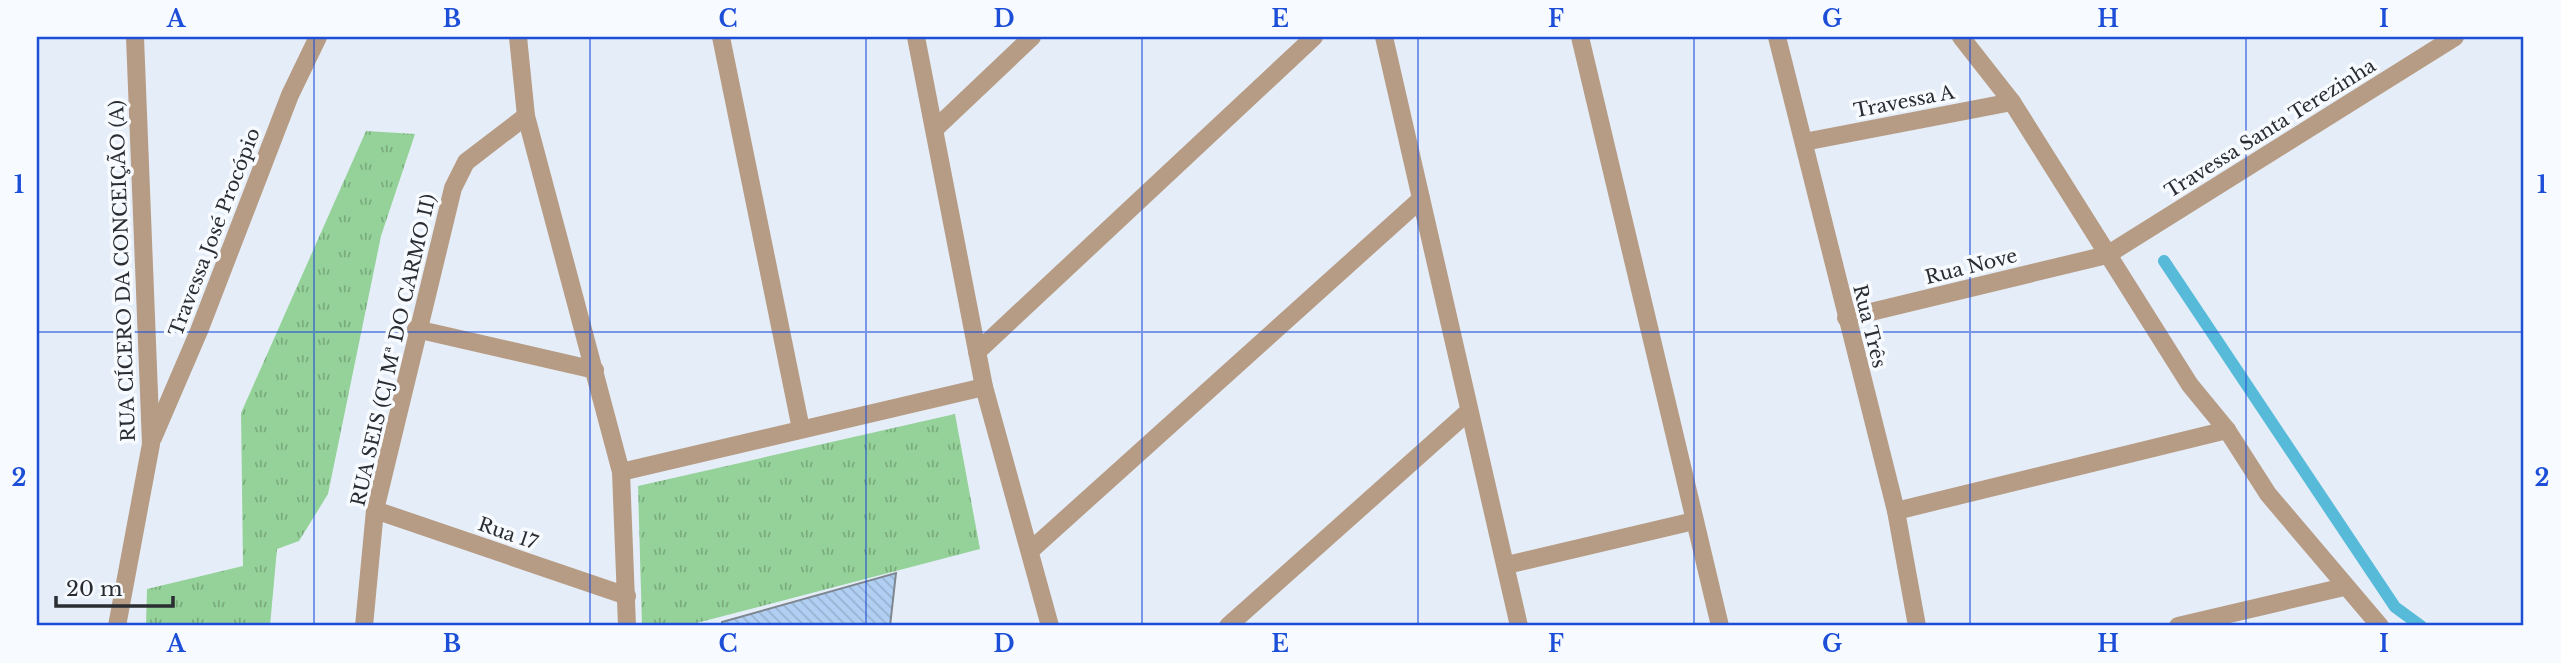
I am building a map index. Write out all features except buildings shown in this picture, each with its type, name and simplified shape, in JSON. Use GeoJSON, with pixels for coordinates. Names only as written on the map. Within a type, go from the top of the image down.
{"type":"FeatureCollection","features":[{"type":"Feature","properties":{"kind":"street","name":"RUA CÍCERO DA CONCEIÇÃO (A)"},"geometry":{"type":"LineString","coordinates":[[117,626],[151,444],[135,37]]}},
{"type":"Feature","properties":{"kind":"street","name":"Travessa José Procópio"},"geometry":{"type":"LineString","coordinates":[[151,444],[199,331],[290,95],[318,37]]}},
{"type":"Feature","properties":{"kind":"street"},"geometry":{"type":"LineString","coordinates":[[518,37],[526,116],[596,370],[621,472],[627,626]]}},
{"type":"Feature","properties":{"kind":"street"},"geometry":{"type":"LineString","coordinates":[[721,37],[801,429]]}},
{"type":"Feature","properties":{"kind":"street"},"geometry":{"type":"LineString","coordinates":[[916,37],[936,128],[984,387],[1050,626]]}},
{"type":"Feature","properties":{"kind":"street"},"geometry":{"type":"LineString","coordinates":[[936,128],[1032,37]]}},
{"type":"Feature","properties":{"kind":"street"},"geometry":{"type":"LineString","coordinates":[[977,352],[1314,37]]}},
{"type":"Feature","properties":{"kind":"street"},"geometry":{"type":"LineString","coordinates":[[1384,37],[1507,565],[1517,625]]}},
{"type":"Feature","properties":{"kind":"street"},"geometry":{"type":"LineString","coordinates":[[1580,37],[1720,626]]}},
{"type":"Feature","properties":{"kind":"street","name":"Rua Três"},"geometry":{"type":"LineString","coordinates":[[1777,37],[1896,511],[1917,626]]}},
{"type":"Feature","properties":{"kind":"street"},"geometry":{"type":"LineString","coordinates":[[1961,37],[2012,102],[2190,385],[2227,430],[2268,494],[2344,587],[2380,626]]}},
{"type":"Feature","properties":{"kind":"street","name":"Travessa Santa Terezinha"},"geometry":{"type":"LineString","coordinates":[[2107,255],[2455,37]]}},
{"type":"Feature","properties":{"kind":"street","name":"Travessa A"},"geometry":{"type":"LineString","coordinates":[[1804,142],[2012,102]]}},
{"type":"Feature","properties":{"kind":"street","name":"RUA SEIS (CJ Mª DO CARMO II)"},"geometry":{"type":"LineString","coordinates":[[364,626],[375,510],[416,329],[458,173],[473,156],[526,116]]}},
{"type":"Feature","properties":{"kind":"street"},"geometry":{"type":"LineString","coordinates":[[1031,550],[1421,199]]}},
{"type":"Feature","properties":{"kind":"street","name":"Rua Nove"},"geometry":{"type":"LineString","coordinates":[[1846,318],[2107,255]]}},
{"type":"Feature","properties":{"kind":"street"},"geometry":{"type":"LineString","coordinates":[[416,329],[596,370]]}},
{"type":"Feature","properties":{"kind":"street"},"geometry":{"type":"LineString","coordinates":[[621,472],[984,387]]}},
{"type":"Feature","properties":{"kind":"street"},"geometry":{"type":"LineString","coordinates":[[1228,626],[1469,411]]}},
{"type":"Feature","properties":{"kind":"street"},"geometry":{"type":"LineString","coordinates":[[1896,511],[2227,430]]}},
{"type":"Feature","properties":{"kind":"street","name":"Rua 17"},"geometry":{"type":"LineString","coordinates":[[375,510],[627,596]]}},
{"type":"Feature","properties":{"kind":"street"},"geometry":{"type":"LineString","coordinates":[[1507,565],[1694,522]]}},
{"type":"Feature","properties":{"kind":"street"},"geometry":{"type":"LineString","coordinates":[[2178,626],[2344,587]]}},
{"type":"Feature","properties":{"kind":"green space"},"geometry":{"type":"Polygon","coordinates":[[[366,131],[415,134],[381,236],[328,494],[299,541],[277,549],[270,626],[146,626],[147,589],[243,566],[241,413],[366,131]]]}},
{"type":"Feature","properties":{"kind":"green space"},"geometry":{"type":"Polygon","coordinates":[[[955,414],[980,549],[685,626],[642,626],[638,486],[955,414]]]}},
{"type":"Feature","properties":{"kind":"waterway"},"geometry":{"type":"LineString","coordinates":[[2164,261],[2395,607],[2421,626]]}}]}
